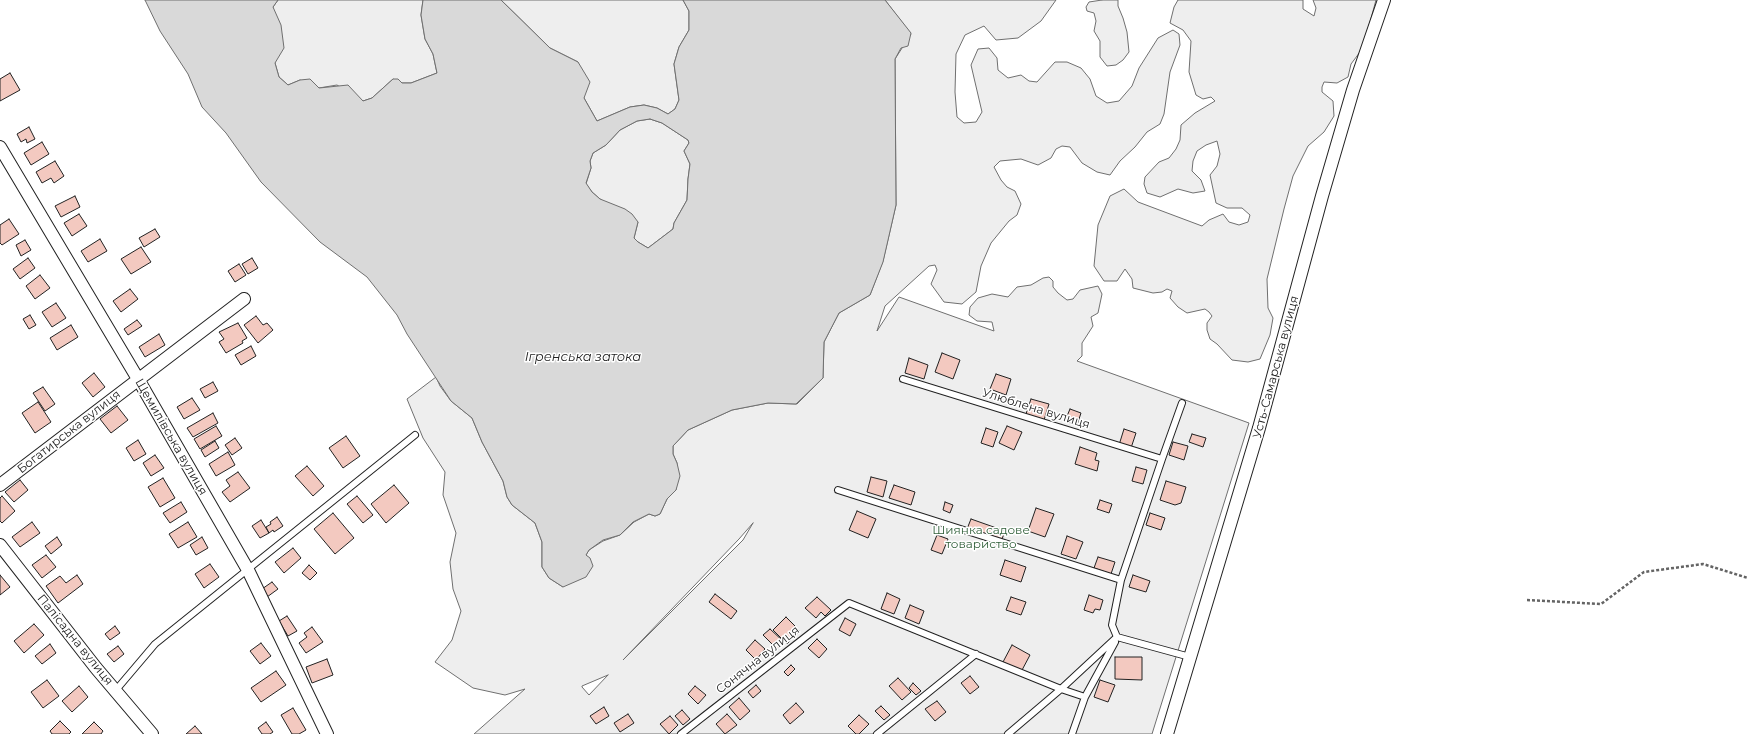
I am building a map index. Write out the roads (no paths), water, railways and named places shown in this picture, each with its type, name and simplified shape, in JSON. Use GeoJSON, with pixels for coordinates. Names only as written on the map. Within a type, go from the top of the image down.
{"type":"FeatureCollection","features":[{"type":"Feature","properties":{"kind":"street","name":"Усть-Самарська вулиця"},"geometry":{"type":"LineString","coordinates":[[1168,734],[1259,428],[1322,196],[1353,90],[1384,0]]}},
{"type":"Feature","properties":{"kind":"street","name":"Щемилівська вулиця"},"geometry":{"type":"LineString","coordinates":[[0,147],[138,379],[248,570],[327,734]]}},
{"type":"Feature","properties":{"kind":"street","name":"Богатирська вулиця"},"geometry":{"type":"LineString","coordinates":[[0,485],[244,299]]}},
{"type":"Feature","properties":{"kind":"street","name":"Палісадна вулиця"},"geometry":{"type":"LineString","coordinates":[[0,545],[96,668],[152,734]]}},
{"type":"Feature","properties":{"kind":"lane","name":"Улюблена вулиця"},"geometry":{"type":"LineString","coordinates":[[903,379],[1162,459]]}},
{"type":"Feature","properties":{"kind":"lane"},"geometry":{"type":"LineString","coordinates":[[1117,637],[1112,625],[1121,580],[1182,403]]}},
{"type":"Feature","properties":{"kind":"lane"},"geometry":{"type":"LineString","coordinates":[[116,690],[155,644],[415,435]]}},
{"type":"Feature","properties":{"kind":"lane"},"geometry":{"type":"LineString","coordinates":[[838,490],[1121,580]]}},
{"type":"Feature","properties":{"kind":"lane","name":"Сонячна вулиця"},"geometry":{"type":"LineString","coordinates":[[681,734],[849,603],[976,654]]}},
{"type":"Feature","properties":{"kind":"lane"},"geometry":{"type":"LineString","coordinates":[[1117,637],[1190,657]]}},
{"type":"Feature","properties":{"kind":"lane"},"geometry":{"type":"LineString","coordinates":[[1008,734],[1061,689],[1117,637]]}},
{"type":"Feature","properties":{"kind":"lane"},"geometry":{"type":"LineString","coordinates":[[1072,734],[1085,697],[1117,637]]}},
{"type":"Feature","properties":{"kind":"lane"},"geometry":{"type":"LineString","coordinates":[[877,734],[976,654],[1061,689],[1085,697]]}},
{"type":"Feature","properties":{"kind":"water","name":"Ігренська затока"},"geometry":{"type":"Polygon","coordinates":[[[145,0],[278,0],[273,7],[281,25],[284,48],[275,63],[279,77],[288,85],[300,80],[310,79],[319,88],[348,85],[363,101],[372,98],[393,79],[398,79],[402,83],[411,83],[437,73],[433,54],[425,39],[421,15],[423,0],[501,0],[550,48],[578,62],[590,82],[584,98],[597,121],[630,107],[644,105],[657,108],[668,114],[675,109],[679,100],[674,64],[679,47],[689,30],[689,11],[683,0],[885,0],[911,33],[908,46],[901,48],[895,59],[896,205],[883,262],[870,295],[839,313],[824,342],[823,378],[796,404],[768,403],[732,410],[688,430],[673,446],[673,454],[680,476],[676,490],[667,499],[660,514],[655,516],[649,514],[633,522],[620,535],[603,540],[589,550],[586,555],[590,558],[593,566],[586,577],[563,587],[549,578],[542,567],[542,542],[535,523],[512,505],[507,497],[503,481],[482,442],[472,418],[451,401],[407,334],[397,315],[367,277],[320,242],[261,182],[226,133],[202,107],[188,74],[160,31],[145,0]],[[650,119],[637,121],[620,130],[606,145],[593,153],[590,161],[591,168],[586,183],[592,192],[600,199],[625,209],[632,214],[638,222],[634,238],[648,248],[673,229],[674,223],[687,200],[690,164],[684,151],[689,143],[688,140],[662,123],[650,119]]]}},
{"type":"Feature","properties":{"kind":"park label","name":"Шиянка садове товариство"},"geometry":{"type":"Point","coordinates":[981,537]}}]}
